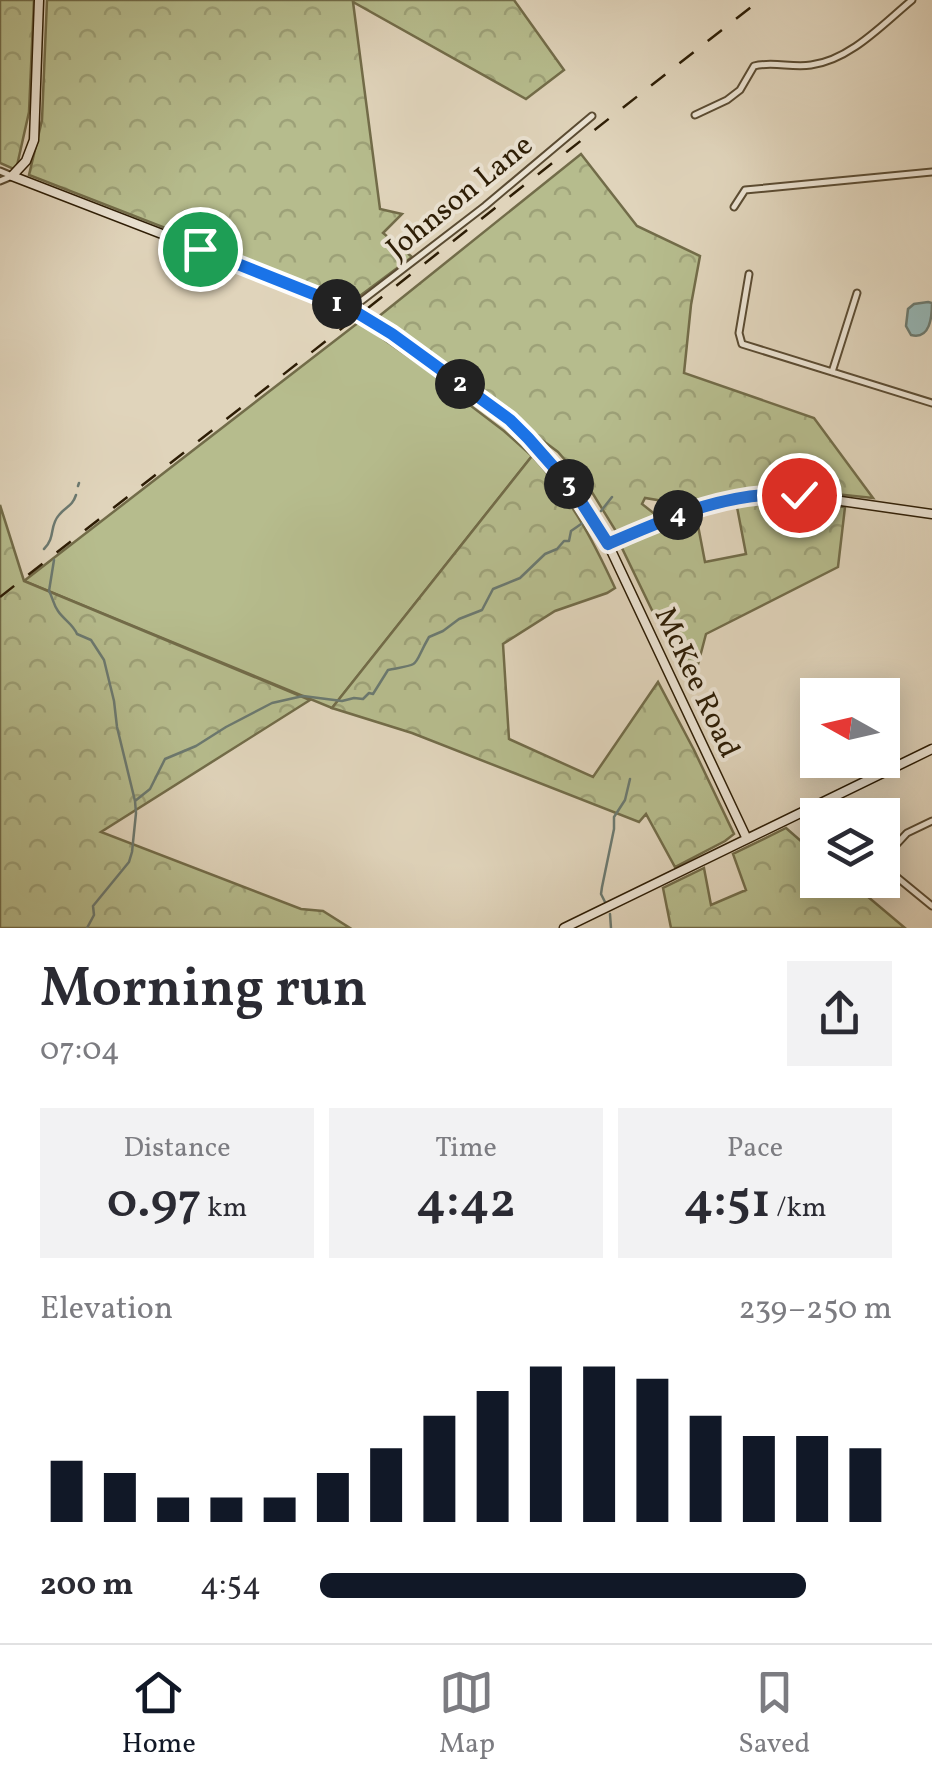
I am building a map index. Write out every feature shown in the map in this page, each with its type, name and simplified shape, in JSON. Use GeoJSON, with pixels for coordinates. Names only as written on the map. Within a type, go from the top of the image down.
{"type":"FeatureCollection","features":[{"type":"Feature","properties":{"kind":"street"},"geometry":{"type":"LineString","coordinates":[[0,181],[12,176],[26,161],[34,140],[39,0]]}},
{"type":"Feature","properties":{"kind":"street"},"geometry":{"type":"LineString","coordinates":[[695,115],[740,90],[754,66],[811,65],[843,54],[912,0]]}},
{"type":"Feature","properties":{"kind":"street","name":"Johnson Lane"},"geometry":{"type":"LineString","coordinates":[[351,309],[500,194],[592,116]]}},
{"type":"Feature","properties":{"kind":"street"},"geometry":{"type":"LineString","coordinates":[[0,171],[12,176]]}},
{"type":"Feature","properties":{"kind":"street"},"geometry":{"type":"LineString","coordinates":[[734,207],[745,190],[932,172]]}},
{"type":"Feature","properties":{"kind":"street","name":"McKee Road"},"geometry":{"type":"LineString","coordinates":[[12,176],[351,309],[510,420],[573,489],[608,544],[747,839]]}},
{"type":"Feature","properties":{"kind":"street"},"geometry":{"type":"LineString","coordinates":[[749,274],[739,333],[742,344],[932,403]]}},
{"type":"Feature","properties":{"kind":"street"},"geometry":{"type":"LineString","coordinates":[[832,372],[857,293]]}},
{"type":"Feature","properties":{"kind":"street"},"geometry":{"type":"LineString","coordinates":[[608,544],[680,514],[763,494],[799,495],[932,514]]}},
{"type":"Feature","properties":{"kind":"street"},"geometry":{"type":"LineString","coordinates":[[831,798],[932,749]]}},
{"type":"Feature","properties":{"kind":"street"},"geometry":{"type":"LineString","coordinates":[[564,928],[800,813]]}},
{"type":"Feature","properties":{"kind":"street"},"geometry":{"type":"LineString","coordinates":[[900,841],[907,833],[932,821]]}},
{"type":"Feature","properties":{"kind":"street"},"geometry":{"type":"LineString","coordinates":[[900,878],[932,906]]}},
{"type":"Feature","properties":{"kind":"green space"},"geometry":{"type":"Polygon","coordinates":[[[0,0],[34,0],[29,112],[16,170],[0,163],[0,0]]]}},
{"type":"Feature","properties":{"kind":"green space"},"geometry":{"type":"Polygon","coordinates":[[[47,0],[514,0],[564,70],[526,99],[353,2],[380,209],[402,214],[383,233],[412,257],[353,301],[29,175],[42,120],[47,0]]]}},
{"type":"Feature","properties":{"kind":"green space"},"geometry":{"type":"Polygon","coordinates":[[[581,154],[637,226],[700,256],[684,373],[814,418],[873,498],[778,488],[681,504],[645,498],[642,504],[656,515],[617,533],[590,489],[558,452],[378,317],[581,154]]]}},
{"type":"Feature","properties":{"kind":"green space"},"geometry":{"type":"Polygon","coordinates":[[[359,322],[473,402],[471,406],[532,456],[332,708],[24,581],[359,322]]]}},
{"type":"Feature","properties":{"kind":"green space"},"geometry":{"type":"Polygon","coordinates":[[[532,456],[579,519],[615,588],[555,611],[503,644],[509,739],[593,777],[658,682],[734,834],[675,867],[646,814],[639,822],[412,733],[332,708],[532,456]]]}},
{"type":"Feature","properties":{"kind":"green space"},"geometry":{"type":"Polygon","coordinates":[[[769,501],[845,507],[838,567],[706,634],[691,691],[621,546],[696,515],[705,562],[746,554],[737,507],[769,501]]]}},
{"type":"Feature","properties":{"kind":"green space"},"geometry":{"type":"Polygon","coordinates":[[[0,505],[24,581],[310,700],[101,832],[301,909],[323,911],[350,928],[0,928],[0,505]]]}},
{"type":"Feature","properties":{"kind":"green space"},"geometry":{"type":"Polygon","coordinates":[[[786,828],[800,840],[800,898],[869,898],[905,928],[671,928],[663,888],[704,868],[711,905],[746,890],[733,854],[786,828]]]}},
{"type":"Feature","properties":{"kind":"water"},"geometry":{"type":"Polygon","coordinates":[[[932,303],[929,326],[922,334],[911,335],[906,326],[908,309],[932,303]]]}},
{"type":"Feature","properties":{"kind":"waterway"},"geometry":{"type":"LineString","coordinates":[[44,549],[56,519],[76,495]]}},
{"type":"Feature","properties":{"kind":"waterway"},"geometry":{"type":"LineString","coordinates":[[601,511],[612,497]]}},
{"type":"Feature","properties":{"kind":"waterway"},"geometry":{"type":"LineString","coordinates":[[135,801],[150,789],[165,759],[272,703],[303,696],[342,701],[373,694],[388,670],[415,662],[429,637],[482,610],[493,589],[520,578],[545,554],[569,541],[571,531],[584,522]]}},
{"type":"Feature","properties":{"kind":"waterway"},"geometry":{"type":"LineString","coordinates":[[54,560],[49,591],[55,606],[77,634],[91,640],[104,660],[135,801],[129,862],[93,906],[94,915],[87,928]]}},
{"type":"Feature","properties":{"kind":"waterway"},"geometry":{"type":"LineString","coordinates":[[605,902],[601,894],[614,817],[625,800],[630,779]]}},
{"type":"Feature","properties":{"kind":"waterway"},"geometry":{"type":"LineString","coordinates":[[610,914],[611,928]]}},
{"type":"Feature","properties":{"kind":"railway"},"geometry":{"type":"LineString","coordinates":[[0,597],[760,0]]}},
{"type":"Feature","properties":{"kind":"route"},"geometry":{"type":"LineString","coordinates":[[200,249],[351,309],[392,334],[510,420],[573,489],[608,544],[692,510],[763,494],[799,495]]}}]}
